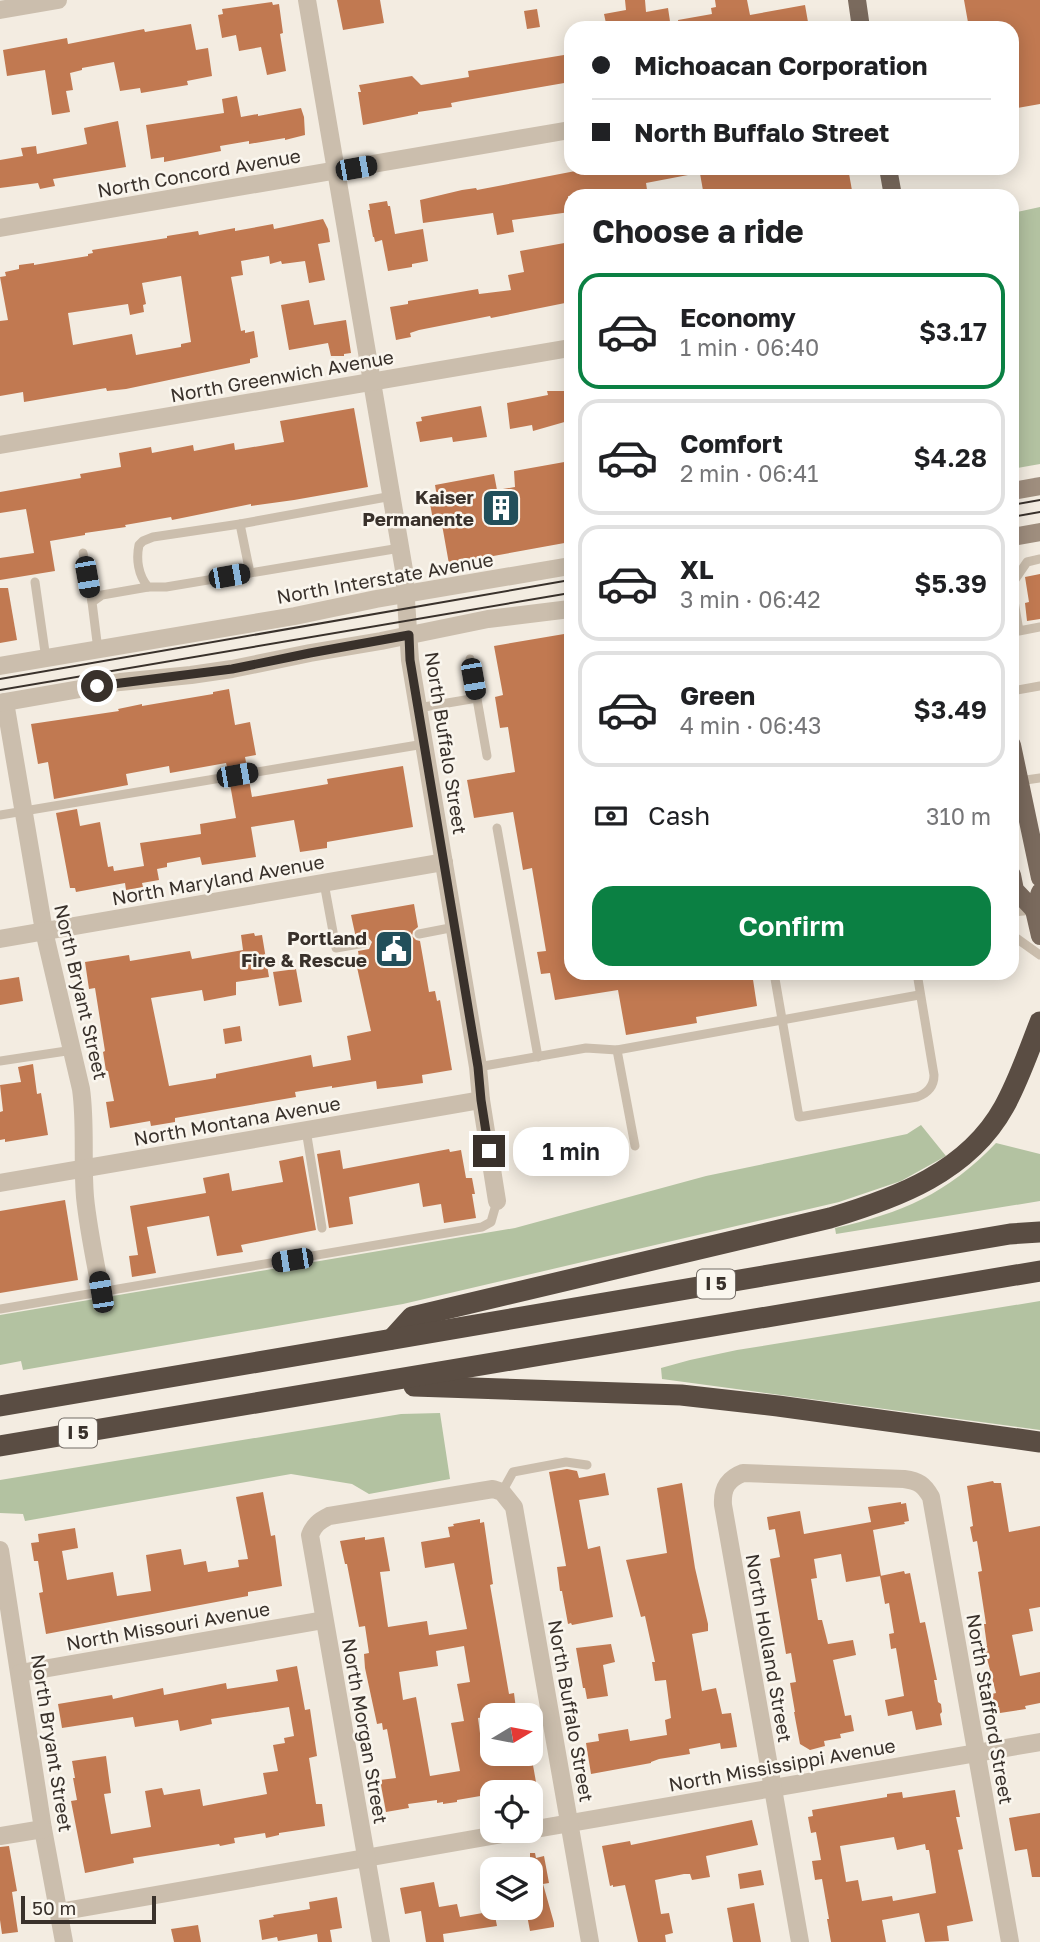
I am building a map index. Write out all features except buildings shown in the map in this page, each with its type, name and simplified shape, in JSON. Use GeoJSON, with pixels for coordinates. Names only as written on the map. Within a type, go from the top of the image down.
{"type":"FeatureCollection","features":[{"type":"Feature","properties":{"kind":"highway"},"geometry":{"type":"LineString","coordinates":[[392,1339],[412,1317],[831,1218],[919,1186],[953,1163],[988,1130],[1013,1090],[1040,1022]]}},
{"type":"Feature","properties":{"kind":"highway"},"geometry":{"type":"LineString","coordinates":[[1010,1234],[1040,1219]]}},
{"type":"Feature","properties":{"kind":"highway","name":"I 5"},"geometry":{"type":"LineString","coordinates":[[0,1406],[1010,1234],[1040,1232]]}},
{"type":"Feature","properties":{"kind":"highway","name":"I 5"},"geometry":{"type":"LineString","coordinates":[[0,1446],[1040,1271]]}},
{"type":"Feature","properties":{"kind":"highway"},"geometry":{"type":"LineString","coordinates":[[363,1385],[681,1395],[1040,1442]]}},
{"type":"Feature","properties":{"kind":"main road"},"geometry":{"type":"LineString","coordinates":[[856,0],[860,21]]}},
{"type":"Feature","properties":{"kind":"main road"},"geometry":{"type":"LineString","coordinates":[[1019,490],[1040,486]]}},
{"type":"Feature","properties":{"kind":"main road"},"geometry":{"type":"LineString","coordinates":[[1019,536],[1040,532]]}},
{"type":"Feature","properties":{"kind":"main road"},"geometry":{"type":"LineString","coordinates":[[1019,781],[1040,878]]}},
{"type":"Feature","properties":{"kind":"main road"},"geometry":{"type":"LineString","coordinates":[[1040,892],[1037,909],[1040,936]]}},
{"type":"Feature","properties":{"kind":"main road"},"geometry":{"type":"LineString","coordinates":[[1019,893],[1037,909]]}},
{"type":"Feature","properties":{"kind":"street"},"geometry":{"type":"LineString","coordinates":[[0,10],[58,0]]}},
{"type":"Feature","properties":{"kind":"street","name":"North Buffalo Street"},"geometry":{"type":"LineString","coordinates":[[307,0],[392,496],[406,594],[410,660],[478,1067],[497,1201]]}},
{"type":"Feature","properties":{"kind":"street","name":"North Concord Avenue"},"geometry":{"type":"LineString","coordinates":[[0,228],[564,131]]}},
{"type":"Feature","properties":{"kind":"street","name":"North Greenwich Avenue"},"geometry":{"type":"LineString","coordinates":[[0,445],[564,349]]}},
{"type":"Feature","properties":{"kind":"street","name":"North Interstate Avenue"},"geometry":{"type":"LineString","coordinates":[[0,666],[564,567]]}},
{"type":"Feature","properties":{"kind":"street"},"geometry":{"type":"LineString","coordinates":[[2,702],[120,682],[232,669],[515,615],[564,610]]}},
{"type":"Feature","properties":{"kind":"street","name":"North Bryant Street"},"geometry":{"type":"LineString","coordinates":[[2,702],[50,963],[73,1050],[83,1105],[85,1197],[101,1292]]}},
{"type":"Feature","properties":{"kind":"street","name":"North Maryland Avenue"},"geometry":{"type":"LineString","coordinates":[[0,939],[444,862]]}},
{"type":"Feature","properties":{"kind":"street","name":"North Montana Avenue"},"geometry":{"type":"LineString","coordinates":[[0,1183],[481,1100]]}},
{"type":"Feature","properties":{"kind":"street","name":"North Holland Street"},"geometry":{"type":"LineString","coordinates":[[800,1942],[723,1505],[725,1486],[733,1477],[743,1473],[904,1479],[916,1480],[924,1485]]}},
{"type":"Feature","properties":{"kind":"street","name":"North Stafford Street"},"geometry":{"type":"LineString","coordinates":[[924,1485],[931,1497],[1010,1942]]}},
{"type":"Feature","properties":{"kind":"street","name":"North Morgan Street"},"geometry":{"type":"LineString","coordinates":[[381,1942],[310,1535],[313,1527],[329,1516],[486,1490],[502,1492]]}},
{"type":"Feature","properties":{"kind":"street","name":"North Buffalo Street"},"geometry":{"type":"LineString","coordinates":[[502,1492],[514,1507],[590,1942]]}},
{"type":"Feature","properties":{"kind":"street","name":"North Bryant Street"},"geometry":{"type":"LineString","coordinates":[[0,1550],[7,1634],[20,1673],[43,1829],[64,1942]]}},
{"type":"Feature","properties":{"kind":"street","name":"North Missouri Avenue"},"geometry":{"type":"LineString","coordinates":[[20,1673],[324,1620]]}},
{"type":"Feature","properties":{"kind":"street","name":"North Mississippi Avenue"},"geometry":{"type":"LineString","coordinates":[[543,1828],[1040,1742]]}},
{"type":"Feature","properties":{"kind":"street"},"geometry":{"type":"LineString","coordinates":[[0,1836],[43,1829]]}},
{"type":"Feature","properties":{"kind":"street"},"geometry":{"type":"LineString","coordinates":[[59,1912],[480,1838]]}},
{"type":"Feature","properties":{"kind":"lane"},"geometry":{"type":"LineString","coordinates":[[148,587],[142,579],[138,563],[139,545],[153,537],[392,496]]}},
{"type":"Feature","properties":{"kind":"lane"},"geometry":{"type":"LineString","coordinates":[[240,524],[250,573]]}},
{"type":"Feature","properties":{"kind":"lane"},"geometry":{"type":"LineString","coordinates":[[92,602],[102,595],[400,548]]}},
{"type":"Feature","properties":{"kind":"lane"},"geometry":{"type":"LineString","coordinates":[[83,553],[98,650]]}},
{"type":"Feature","properties":{"kind":"lane"},"geometry":{"type":"LineString","coordinates":[[1019,575],[1027,562],[1040,559]]}},
{"type":"Feature","properties":{"kind":"lane"},"geometry":{"type":"LineString","coordinates":[[35,582],[46,659]]}},
{"type":"Feature","properties":{"kind":"lane"},"geometry":{"type":"LineString","coordinates":[[1019,631],[1040,627]]}},
{"type":"Feature","properties":{"kind":"lane"},"geometry":{"type":"LineString","coordinates":[[470,659],[487,756]]}},
{"type":"Feature","properties":{"kind":"lane"},"geometry":{"type":"LineString","coordinates":[[1019,690],[1040,686]]}},
{"type":"Feature","properties":{"kind":"lane"},"geometry":{"type":"LineString","coordinates":[[418,708],[477,698]]}},
{"type":"Feature","properties":{"kind":"lane"},"geometry":{"type":"LineString","coordinates":[[0,815],[424,744]]}},
{"type":"Feature","properties":{"kind":"lane"},"geometry":{"type":"LineString","coordinates":[[1019,781],[1040,778]]}},
{"type":"Feature","properties":{"kind":"lane"},"geometry":{"type":"LineString","coordinates":[[497,828],[538,1057]]}},
{"type":"Feature","properties":{"kind":"lane"},"geometry":{"type":"LineString","coordinates":[[324,883],[336,948],[365,943]]}},
{"type":"Feature","properties":{"kind":"lane"},"geometry":{"type":"LineString","coordinates":[[1019,911],[1037,909]]}},
{"type":"Feature","properties":{"kind":"lane"},"geometry":{"type":"LineString","coordinates":[[419,934],[454,928]]}},
{"type":"Feature","properties":{"kind":"lane"},"geometry":{"type":"LineString","coordinates":[[1019,940],[1040,955]]}},
{"type":"Feature","properties":{"kind":"lane"},"geometry":{"type":"LineString","coordinates":[[775,980],[799,1117],[917,1097],[928,1091],[934,1081],[918,980]]}},
{"type":"Feature","properties":{"kind":"lane"},"geometry":{"type":"LineString","coordinates":[[478,1067],[586,1048],[617,1050],[919,995]]}},
{"type":"Feature","properties":{"kind":"lane"},"geometry":{"type":"LineString","coordinates":[[0,1061],[73,1050]]}},
{"type":"Feature","properties":{"kind":"lane"},"geometry":{"type":"LineString","coordinates":[[617,1050],[635,1146]]}},
{"type":"Feature","properties":{"kind":"lane"},"geometry":{"type":"LineString","coordinates":[[306,1130],[322,1228]]}},
{"type":"Feature","properties":{"kind":"lane"},"geometry":{"type":"LineString","coordinates":[[0,1309],[482,1227],[491,1222],[497,1201]]}},
{"type":"Feature","properties":{"kind":"lane"},"geometry":{"type":"LineString","coordinates":[[502,1492],[513,1472],[566,1462],[587,1465]]}},
{"type":"Feature","properties":{"kind":"green space"},"geometry":{"type":"Polygon","coordinates":[[[1040,207],[1040,464],[1019,468],[1019,212],[1040,207]]]}},
{"type":"Feature","properties":{"kind":"green space"},"geometry":{"type":"Polygon","coordinates":[[[921,1125],[946,1156],[901,1181],[839,1202],[403,1304],[23,1370],[21,1361],[0,1365],[0,1315],[515,1228],[706,1176],[907,1134],[921,1125]]]}},
{"type":"Feature","properties":{"kind":"green space"},"geometry":{"type":"Polygon","coordinates":[[[996,1143],[1040,1154],[1040,1201],[836,1234],[835,1228],[882,1216],[922,1199],[960,1176],[996,1143]]]}},
{"type":"Feature","properties":{"kind":"green space"},"geometry":{"type":"Polygon","coordinates":[[[1040,1301],[1040,1430],[662,1379],[661,1368],[737,1350],[1040,1301]]]}},
{"type":"Feature","properties":{"kind":"green space"},"geometry":{"type":"Polygon","coordinates":[[[440,1413],[450,1479],[369,1494],[352,1484],[291,1474],[25,1521],[23,1514],[0,1513],[0,1480],[401,1414],[440,1413]]]}},
{"type":"Feature","properties":{"kind":"tram line"},"geometry":{"type":"LineString","coordinates":[[1019,504],[1040,500]]}},
{"type":"Feature","properties":{"kind":"tram line"},"geometry":{"type":"LineString","coordinates":[[1019,516],[1040,512]]}},
{"type":"Feature","properties":{"kind":"tram line"},"geometry":{"type":"LineString","coordinates":[[0,679],[564,581]]}},
{"type":"Feature","properties":{"kind":"tram line"},"geometry":{"type":"LineString","coordinates":[[0,690],[564,594]]}},
{"type":"Feature","properties":{"kind":"place","name":"Kaiser Permanente"},"geometry":{"type":"Point","coordinates":[501,508]}},
{"type":"Feature","properties":{"kind":"place","name":"Portland Fire & Rescue"},"geometry":{"type":"Point","coordinates":[394,949]}},
{"type":"Feature","properties":{"kind":"route"},"geometry":{"type":"LineString","coordinates":[[97,686],[232,669],[409,635],[410,660],[478,1067],[489,1151]]}}]}
